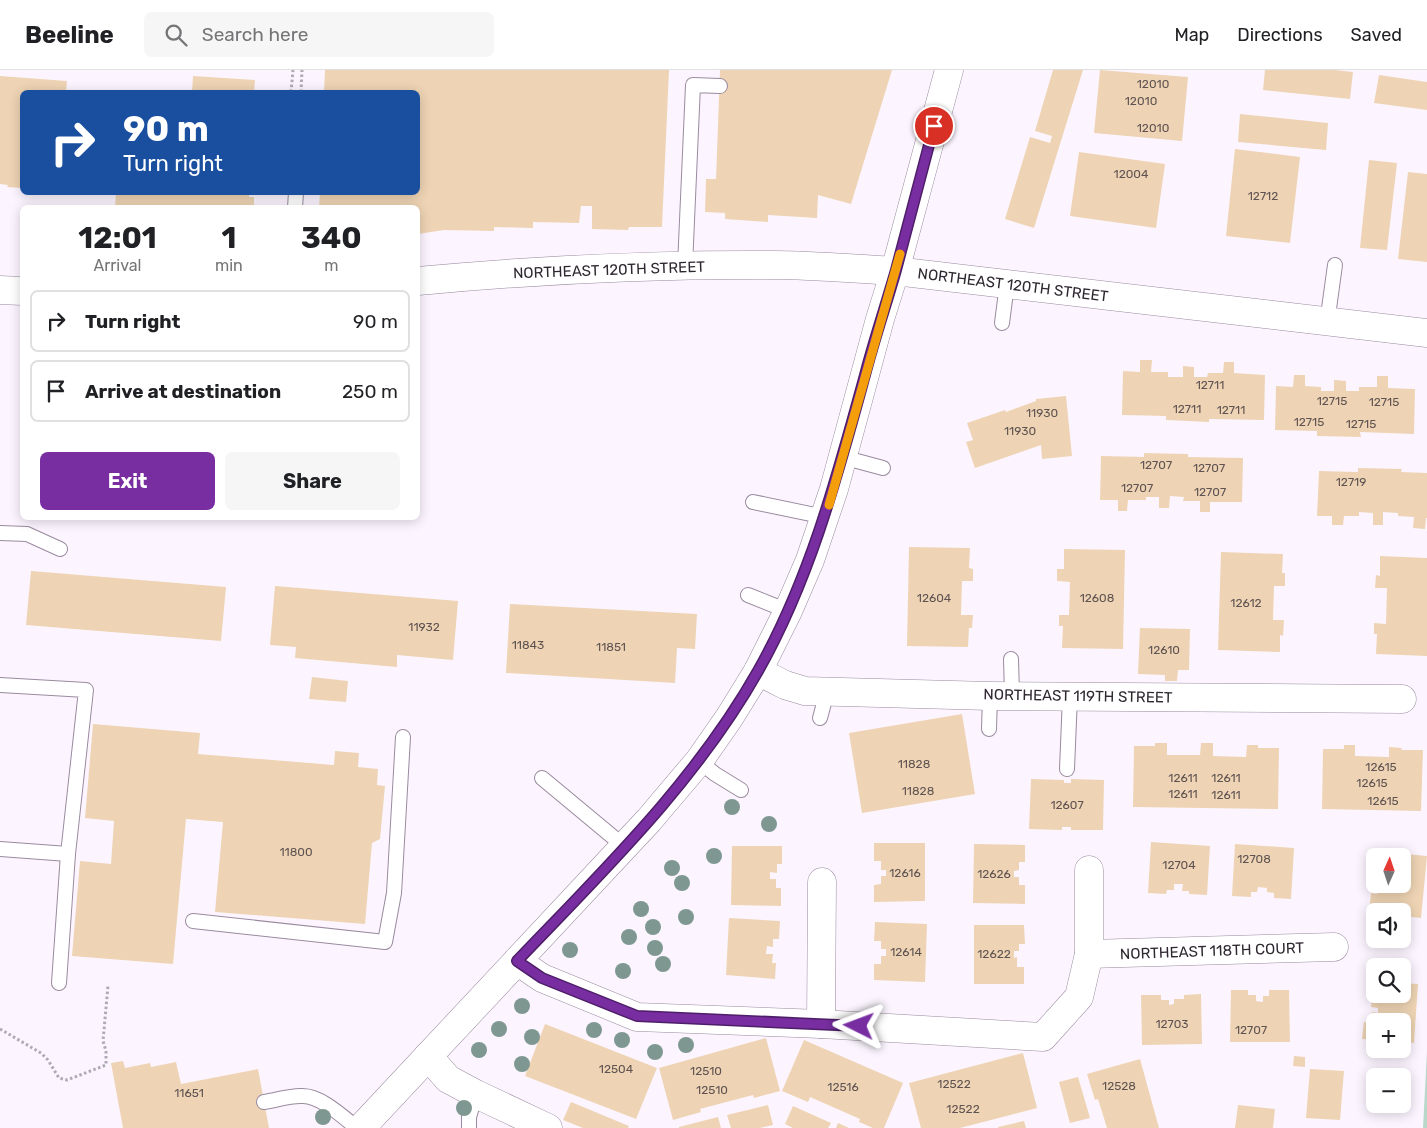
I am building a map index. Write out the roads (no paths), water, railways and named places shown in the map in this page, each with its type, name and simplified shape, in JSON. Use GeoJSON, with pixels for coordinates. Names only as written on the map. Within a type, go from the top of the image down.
{"type":"FeatureCollection","features":[{"type":"Feature","properties":{"kind":"street"},"geometry":{"type":"LineString","coordinates":[[361,1128],[625,847],[699,762],[758,671],[788,611],[810,560],[824,517],[895,271],[949,70]]}},
{"type":"Feature","properties":{"kind":"street","name":"NORTHEAST 120TH STREET"},"geometry":{"type":"LineString","coordinates":[[420,280],[613,267],[775,265],[895,271],[1327,323],[1427,333]]}},
{"type":"Feature","properties":{"kind":"street"},"geometry":{"type":"LineString","coordinates":[[0,290],[20,290]]}},
{"type":"Feature","properties":{"kind":"street","name":"NORTHEAST 119TH STREET"},"geometry":{"type":"LineString","coordinates":[[758,671],[785,685],[805,691],[827,692],[1402,699]]}},
{"type":"Feature","properties":{"kind":"street"},"geometry":{"type":"LineString","coordinates":[[517,961],[542,978],[637,1016],[821,1024],[1043,1037],[1079,997],[1089,954],[1089,870]]}},
{"type":"Feature","properties":{"kind":"street"},"geometry":{"type":"LineString","coordinates":[[821,1024],[822,882]]}},
{"type":"Feature","properties":{"kind":"street","name":"NORTHEAST 118TH COURT"},"geometry":{"type":"LineString","coordinates":[[1089,954],[1334,947]]}},
{"type":"Feature","properties":{"kind":"street"},"geometry":{"type":"LineString","coordinates":[[428,1056],[448,1079],[548,1128]]}},
{"type":"Feature","properties":{"kind":"lane"},"geometry":{"type":"LineString","coordinates":[[685,266],[694,85],[720,86]]}},
{"type":"Feature","properties":{"kind":"lane"},"geometry":{"type":"LineString","coordinates":[[1327,323],[1335,265]]}},
{"type":"Feature","properties":{"kind":"lane"},"geometry":{"type":"LineString","coordinates":[[1002,323],[1007,284]]}},
{"type":"Feature","properties":{"kind":"lane"},"geometry":{"type":"LineString","coordinates":[[842,457],[883,468]]}},
{"type":"Feature","properties":{"kind":"lane"},"geometry":{"type":"LineString","coordinates":[[753,502],[824,517]]}},
{"type":"Feature","properties":{"kind":"lane"},"geometry":{"type":"LineString","coordinates":[[0,533],[26,534],[60,549]]}},
{"type":"Feature","properties":{"kind":"lane"},"geometry":{"type":"LineString","coordinates":[[748,595],[788,611]]}},
{"type":"Feature","properties":{"kind":"lane"},"geometry":{"type":"LineString","coordinates":[[989,729],[1012,659]]}},
{"type":"Feature","properties":{"kind":"lane"},"geometry":{"type":"LineString","coordinates":[[0,685],[86,690],[68,854],[59,983]]}},
{"type":"Feature","properties":{"kind":"lane"},"geometry":{"type":"LineString","coordinates":[[820,718],[827,692]]}},
{"type":"Feature","properties":{"kind":"lane"},"geometry":{"type":"LineString","coordinates":[[1067,769],[1070,696]]}},
{"type":"Feature","properties":{"kind":"lane"},"geometry":{"type":"LineString","coordinates":[[193,921],[386,942],[394,893],[403,737]]}},
{"type":"Feature","properties":{"kind":"lane"},"geometry":{"type":"LineString","coordinates":[[699,762],[741,790]]}},
{"type":"Feature","properties":{"kind":"lane"},"geometry":{"type":"LineString","coordinates":[[542,778],[625,847]]}},
{"type":"Feature","properties":{"kind":"lane"},"geometry":{"type":"LineString","coordinates":[[0,849],[68,854]]}},
{"type":"Feature","properties":{"kind":"lane"},"geometry":{"type":"LineString","coordinates":[[469,1128],[469,1117],[476,1094]]}},
{"type":"Feature","properties":{"kind":"lane"},"geometry":{"type":"LineString","coordinates":[[264,1102],[304,1095],[322,1102],[335,1110],[356,1128]]}}]}
